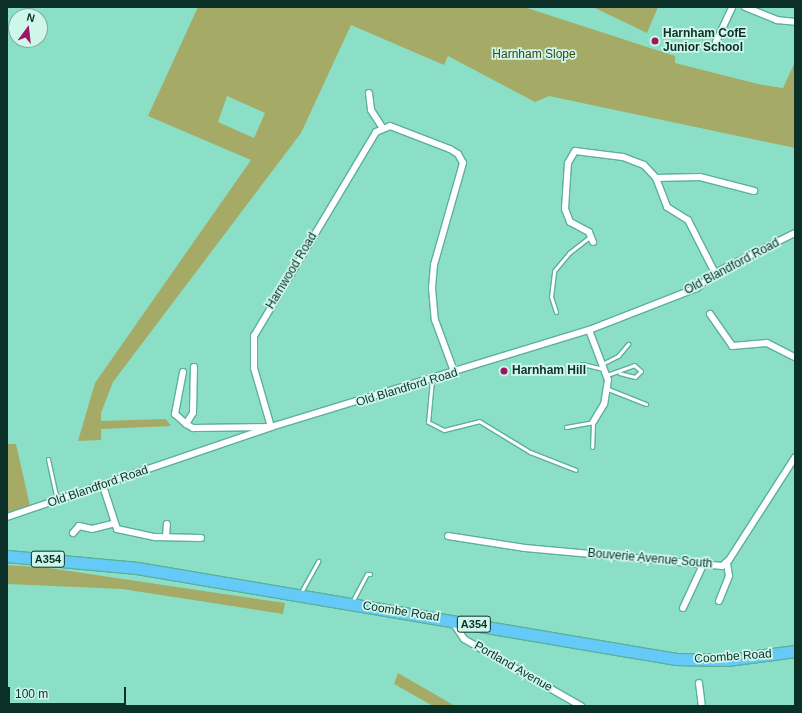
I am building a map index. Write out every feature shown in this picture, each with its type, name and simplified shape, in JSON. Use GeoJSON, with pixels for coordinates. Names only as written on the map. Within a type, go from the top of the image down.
{"type":"FeatureCollection","features":[{"type":"Feature","properties":{"kind":"highway","name":"Coombe Road"},"geometry":{"type":"LineString","coordinates":[[7,556],[111,565],[693,660],[795,651]]}},
{"type":"Feature","properties":{"kind":"street"},"geometry":{"type":"LineString","coordinates":[[716,42],[732,7]]}},
{"type":"Feature","properties":{"kind":"street"},"geometry":{"type":"LineString","coordinates":[[745,7],[777,20],[795,22]]}},
{"type":"Feature","properties":{"kind":"street"},"geometry":{"type":"LineString","coordinates":[[368,93],[371,110],[382,127],[390,126],[450,149],[458,154],[463,163],[434,265],[432,288],[435,320],[455,374]]}},
{"type":"Feature","properties":{"kind":"street","name":"Harnwood Road"},"geometry":{"type":"LineString","coordinates":[[271,427],[254,368],[254,336],[376,132],[382,127]]}},
{"type":"Feature","properties":{"kind":"street"},"geometry":{"type":"LineString","coordinates":[[592,239],[570,222],[565,209],[568,163],[575,151],[623,157],[644,165],[656,178],[667,207],[688,220],[715,273]]}},
{"type":"Feature","properties":{"kind":"street"},"geometry":{"type":"LineString","coordinates":[[656,178],[700,177],[754,191]]}},
{"type":"Feature","properties":{"kind":"street","name":"Old Blandford Road"},"geometry":{"type":"LineString","coordinates":[[7,517],[103,486],[271,427],[455,374],[589,330],[697,288],[715,273],[795,233]]}},
{"type":"Feature","properties":{"kind":"street"},"geometry":{"type":"LineString","coordinates":[[710,314],[732,346],[767,343],[795,357]]}},
{"type":"Feature","properties":{"kind":"street"},"geometry":{"type":"LineString","coordinates":[[589,330],[606,369],[608,388],[604,404],[593,422]]}},
{"type":"Feature","properties":{"kind":"street"},"geometry":{"type":"LineString","coordinates":[[186,424],[193,413],[194,367]]}},
{"type":"Feature","properties":{"kind":"street"},"geometry":{"type":"LineString","coordinates":[[183,372],[175,414],[186,424],[193,428],[271,427]]}},
{"type":"Feature","properties":{"kind":"street","name":"Bouverie Avenue South"},"geometry":{"type":"LineString","coordinates":[[448,536],[524,548],[703,565],[727,563],[795,457]]}},
{"type":"Feature","properties":{"kind":"street"},"geometry":{"type":"LineString","coordinates":[[103,486],[112,524],[117,529],[166,537],[201,538]]}},
{"type":"Feature","properties":{"kind":"street"},"geometry":{"type":"LineString","coordinates":[[74,533],[76,524],[92,529],[112,524]]}},
{"type":"Feature","properties":{"kind":"street"},"geometry":{"type":"LineString","coordinates":[[166,537],[167,524]]}},
{"type":"Feature","properties":{"kind":"street"},"geometry":{"type":"LineString","coordinates":[[719,601],[729,576],[727,563]]}},
{"type":"Feature","properties":{"kind":"street"},"geometry":{"type":"LineString","coordinates":[[683,608],[703,565]]}},
{"type":"Feature","properties":{"kind":"street","name":"Portland Avenue"},"geometry":{"type":"LineString","coordinates":[[452,621],[464,640],[581,706]]}},
{"type":"Feature","properties":{"kind":"street"},"geometry":{"type":"LineString","coordinates":[[699,684],[702,706]]}},
{"type":"Feature","properties":{"kind":"lane"},"geometry":{"type":"LineString","coordinates":[[556,312],[551,297],[554,271],[569,252],[592,239]]}},
{"type":"Feature","properties":{"kind":"lane"},"geometry":{"type":"LineString","coordinates":[[606,369],[628,344]]}},
{"type":"Feature","properties":{"kind":"lane"},"geometry":{"type":"LineString","coordinates":[[582,364],[635,377],[641,371],[634,365],[619,373]]}},
{"type":"Feature","properties":{"kind":"lane"},"geometry":{"type":"LineString","coordinates":[[432,380],[428,422],[444,430],[479,421],[530,452],[576,470]]}},
{"type":"Feature","properties":{"kind":"lane"},"geometry":{"type":"LineString","coordinates":[[608,388],[646,404]]}},
{"type":"Feature","properties":{"kind":"lane"},"geometry":{"type":"LineString","coordinates":[[566,427],[593,422],[592,447]]}},
{"type":"Feature","properties":{"kind":"lane"},"geometry":{"type":"LineString","coordinates":[[48,459],[57,501]]}},
{"type":"Feature","properties":{"kind":"lane"},"geometry":{"type":"LineString","coordinates":[[300,595],[318,561]]}},
{"type":"Feature","properties":{"kind":"lane"},"geometry":{"type":"LineString","coordinates":[[351,604],[366,574],[370,574]]}},
{"type":"Feature","properties":{"kind":"green space","name":"Harnham Slope"},"geometry":{"type":"Polygon","coordinates":[[[198,7],[524,7],[675,56],[675,63],[758,84],[783,88],[795,62],[795,148],[549,96],[535,102],[448,56],[444,65],[351,25],[301,133],[113,382],[101,413],[101,421],[166,419],[171,426],[101,429],[101,440],[78,441],[95,383],[251,160],[148,116],[198,7]],[[227,96],[218,122],[254,138],[265,113],[227,96]]]}},
{"type":"Feature","properties":{"kind":"green space"},"geometry":{"type":"Polygon","coordinates":[[[593,7],[658,7],[647,33],[593,7]]]}},
{"type":"Feature","properties":{"kind":"green space"},"geometry":{"type":"Polygon","coordinates":[[[7,444],[16,444],[30,506],[7,513],[7,444]]]}},
{"type":"Feature","properties":{"kind":"green space"},"geometry":{"type":"Polygon","coordinates":[[[7,565],[49,568],[285,603],[283,614],[122,589],[7,584],[7,565]]]}},
{"type":"Feature","properties":{"kind":"green space"},"geometry":{"type":"Polygon","coordinates":[[[398,673],[455,706],[433,706],[394,684],[398,673]]]}},
{"type":"Feature","properties":{"kind":"place","name":"Harnham CofE Junior School"},"geometry":{"type":"Point","coordinates":[655,41]}},
{"type":"Feature","properties":{"kind":"place","name":"Harnham Hill"},"geometry":{"type":"Point","coordinates":[504,371]}}]}
